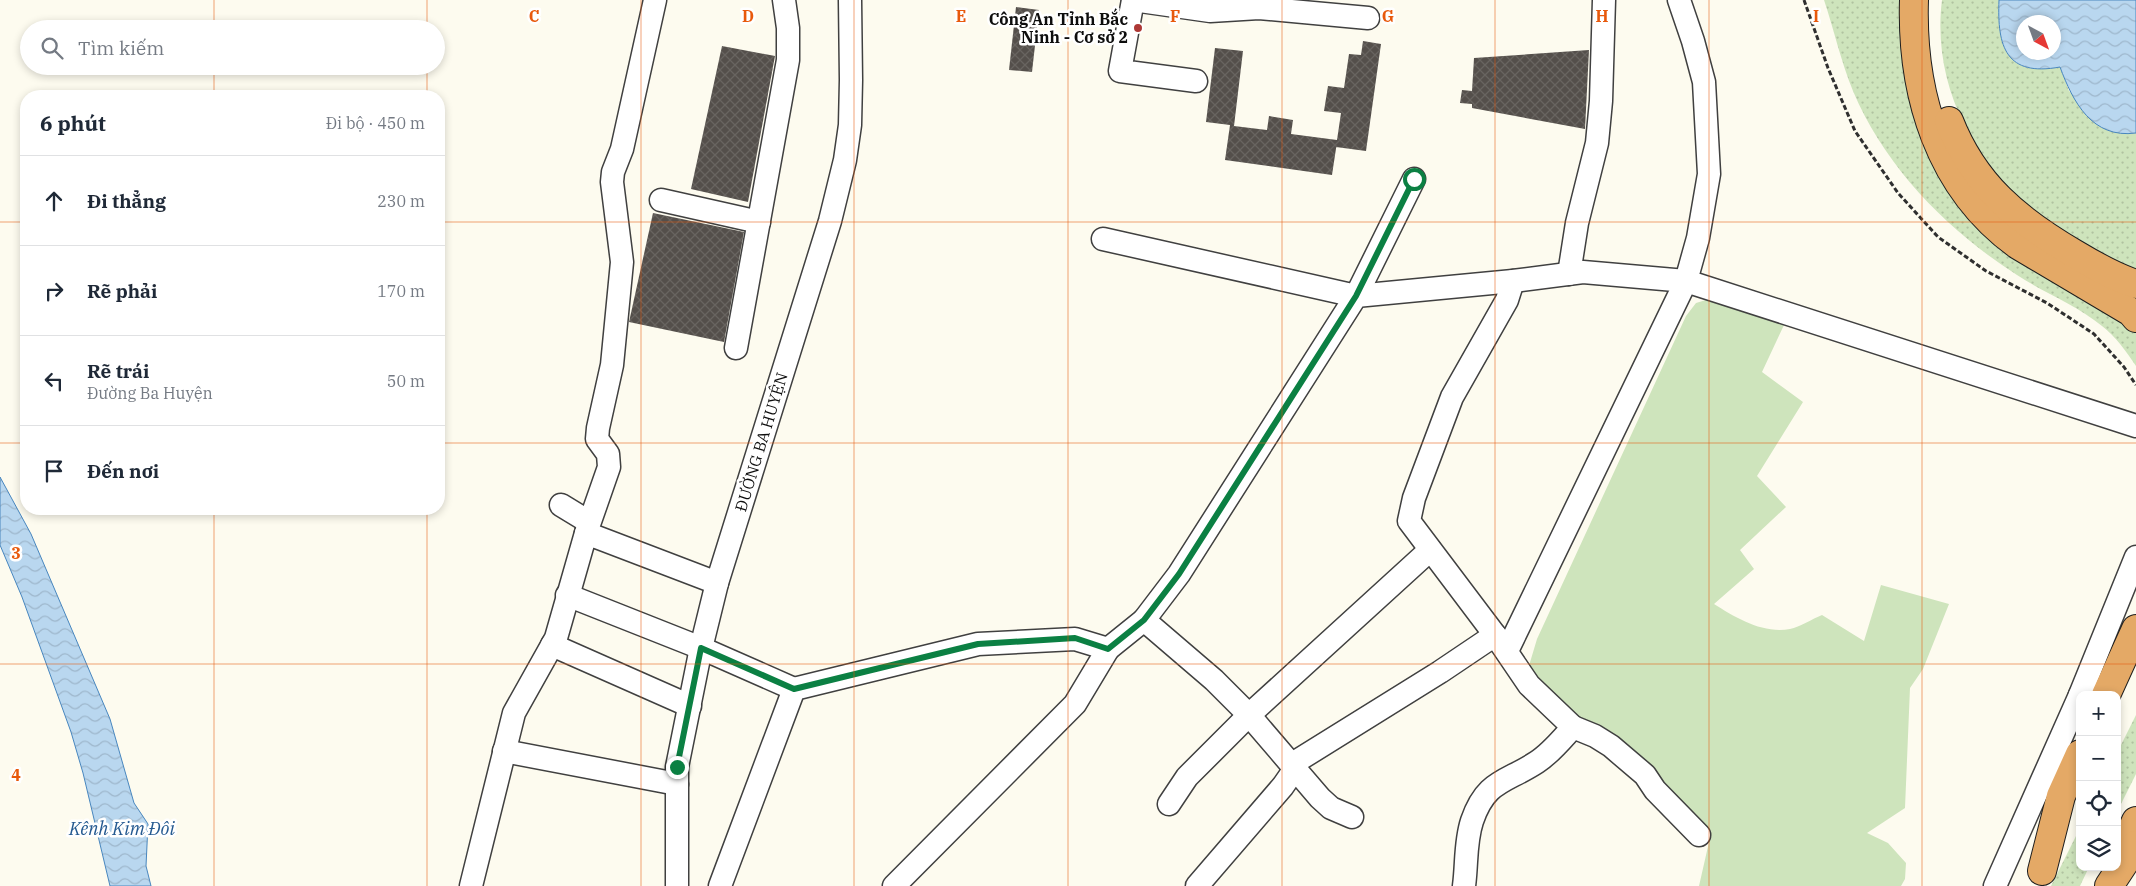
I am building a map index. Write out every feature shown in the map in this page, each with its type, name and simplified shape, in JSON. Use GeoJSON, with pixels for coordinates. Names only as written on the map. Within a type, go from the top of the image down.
{"type":"FeatureCollection","features":[{"type":"Feature","properties":{"kind":"highway"},"geometry":{"type":"LineString","coordinates":[[1914,0],[1914,46],[1920,89],[1936,138],[1962,186],[1989,222],[2001,233],[2131,312],[2136,318]]}},
{"type":"Feature","properties":{"kind":"highway"},"geometry":{"type":"LineString","coordinates":[[1933,0],[1930,32],[1935,79],[1954,134],[1977,172],[2007,207],[2034,230],[2103,270],[2136,284]]}},
{"type":"Feature","properties":{"kind":"highway"},"geometry":{"type":"LineString","coordinates":[[2108,691],[2136,629]]}},
{"type":"Feature","properties":{"kind":"highway"},"geometry":{"type":"LineString","coordinates":[[2121,698],[2136,665]]}},
{"type":"Feature","properties":{"kind":"highway"},"geometry":{"type":"LineString","coordinates":[[2038,878],[2061,796],[2076,763]]}},
{"type":"Feature","properties":{"kind":"highway"},"geometry":{"type":"LineString","coordinates":[[2038,878],[2076,798]]}},
{"type":"Feature","properties":{"kind":"highway"},"geometry":{"type":"LineString","coordinates":[[2121,853],[2136,821]]}},
{"type":"Feature","properties":{"kind":"highway"},"geometry":{"type":"LineString","coordinates":[[2108,886],[2136,845]]}},
{"type":"Feature","properties":{"kind":"highway"},"geometry":{"type":"LineString","coordinates":[[2108,886],[2114,871]]}},
{"type":"Feature","properties":{"kind":"street"},"geometry":{"type":"LineString","coordinates":[[471,886],[514,713],[556,638],[587,527],[609,467],[608,454],[598,439],[598,428],[612,365],[622,262],[612,182],[622,149],[655,0]]}},
{"type":"Feature","properties":{"kind":"street"},"geometry":{"type":"LineString","coordinates":[[736,348],[788,60],[788,28],[784,0]]}},
{"type":"Feature","properties":{"kind":"street","name":"ĐƯỜNG BA HUYỆN"},"geometry":{"type":"LineString","coordinates":[[677,886],[677,767],[701,648],[717,583],[830,222],[845,160],[851,101],[850,0]]}},
{"type":"Feature","properties":{"kind":"street"},"geometry":{"type":"LineString","coordinates":[[1196,81],[1120,71],[1133,0],[1210,11],[1259,8],[1368,18]]}},
{"type":"Feature","properties":{"kind":"street"},"geometry":{"type":"LineString","coordinates":[[1569,274],[1577,223],[1597,144],[1601,101],[1604,0]]}},
{"type":"Feature","properties":{"kind":"street"},"geometry":{"type":"LineString","coordinates":[[1292,764],[1440,672],[1501,643],[1686,281],[1698,238],[1709,174],[1704,82],[1679,0]]}},
{"type":"Feature","properties":{"kind":"street"},"geometry":{"type":"LineString","coordinates":[[894,886],[1075,704],[1108,649],[1144,620],[1179,574],[1356,296],[1414,179]]}},
{"type":"Feature","properties":{"kind":"street"},"geometry":{"type":"LineString","coordinates":[[661,200],[759,222]]}},
{"type":"Feature","properties":{"kind":"street"},"geometry":{"type":"LineString","coordinates":[[1103,239],[1356,296],[1513,281],[1583,272],[1686,281],[2136,426]]}},
{"type":"Feature","properties":{"kind":"street"},"geometry":{"type":"LineString","coordinates":[[1513,281],[1508,300],[1452,397],[1414,498],[1409,521],[1501,643],[1529,686],[1573,727],[1595,736],[1611,746],[1645,775],[1655,790],[1699,835]]}},
{"type":"Feature","properties":{"kind":"street"},"geometry":{"type":"LineString","coordinates":[[560,505],[587,527],[717,583]]}},
{"type":"Feature","properties":{"kind":"street"},"geometry":{"type":"LineString","coordinates":[[1169,804],[1187,777],[1249,715],[1430,550]]}},
{"type":"Feature","properties":{"kind":"street"},"geometry":{"type":"LineString","coordinates":[[2082,691],[2136,557]]}},
{"type":"Feature","properties":{"kind":"street"},"geometry":{"type":"LineString","coordinates":[[567,595],[701,648],[794,689],[978,644],[1075,638],[1108,649]]}},
{"type":"Feature","properties":{"kind":"street"},"geometry":{"type":"LineString","coordinates":[[1144,620],[1214,680],[1249,715],[1311,788],[1332,808],[1352,817]]}},
{"type":"Feature","properties":{"kind":"street"},"geometry":{"type":"LineString","coordinates":[[552,645],[690,706]]}},
{"type":"Feature","properties":{"kind":"street"},"geometry":{"type":"LineString","coordinates":[[720,886],[794,689]]}},
{"type":"Feature","properties":{"kind":"street"},"geometry":{"type":"LineString","coordinates":[[1995,886],[2076,704]]}},
{"type":"Feature","properties":{"kind":"street"},"geometry":{"type":"LineString","coordinates":[[1464,886],[1466,847],[1472,822],[1480,802],[1491,786],[1539,761],[1573,727]]}},
{"type":"Feature","properties":{"kind":"street"},"geometry":{"type":"LineString","coordinates":[[504,751],[677,784]]}},
{"type":"Feature","properties":{"kind":"street"},"geometry":{"type":"LineString","coordinates":[[1197,886],[1283,786],[1292,773],[1292,764]]}},
{"type":"Feature","properties":{"kind":"path"},"geometry":{"type":"LineString","coordinates":[[1804,0],[1828,68],[1856,131],[1898,193],[1938,237],[1986,271],[2047,303],[2094,334],[2124,367],[2136,385]]}},
{"type":"Feature","properties":{"kind":"green space"},"geometry":{"type":"Polygon","coordinates":[[[1824,0],[1906,0],[1909,93],[2136,325],[2136,366],[2120,344],[2102,326],[1991,258],[1943,217],[1921,195],[1882,146],[1866,119],[1849,80],[1824,0]]]}},
{"type":"Feature","properties":{"kind":"green space"},"geometry":{"type":"Polygon","coordinates":[[[1942,0],[1999,0],[2000,31],[2003,44],[2009,55],[2017,63],[2028,68],[2042,69],[2060,66],[2069,91],[2125,134],[2136,133],[2136,273],[2117,268],[2105,262],[2035,215],[2006,186],[1987,163],[1959,113],[1949,86],[1940,30],[1942,0]]]}},
{"type":"Feature","properties":{"kind":"green space"},"geometry":{"type":"Polygon","coordinates":[[[1706,300],[1784,325],[1762,372],[1803,402],[1757,476],[1786,507],[1740,550],[1754,569],[1714,604],[1750,624],[1770,629],[1794,628],[1822,615],[1864,641],[1881,585],[1949,604],[1923,669],[1910,688],[1905,808],[1867,833],[1888,843],[1906,863],[1905,879],[1901,886],[1699,886],[1709,842],[1684,811],[1576,721],[1528,669],[1537,639],[1686,316],[1696,303],[1706,300]]]}},
{"type":"Feature","properties":{"kind":"green space"},"geometry":{"type":"Polygon","coordinates":[[[2136,715],[2136,774],[2121,804],[2121,781],[2121,745],[2136,715]]]}},
{"type":"Feature","properties":{"kind":"green space"},"geometry":{"type":"Polygon","coordinates":[[[2076,836],[2076,871],[2087,871],[2080,886],[2051,886],[2076,836]]]}},
{"type":"Feature","properties":{"kind":"water"},"geometry":{"type":"Polygon","coordinates":[[[1999,0],[2136,0],[2136,133],[2121,133],[2107,130],[2096,124],[2078,105],[2060,67],[2042,69],[2016,63],[2008,55],[2000,32],[1999,0]]]}},
{"type":"Feature","properties":{"kind":"water","name":"Kênh Kim Đôi"},"geometry":{"type":"Polygon","coordinates":[[[0,477],[31,534],[110,719],[134,803],[148,824],[146,866],[151,886],[110,886],[83,773],[71,732],[22,597],[0,545],[0,477]]]}},
{"type":"Feature","properties":{"kind":"building"},"geometry":{"type":"Polygon","coordinates":[[[1016,7],[1039,10],[1032,72],[1009,70],[1016,7]]]}},
{"type":"Feature","properties":{"kind":"building"},"geometry":{"type":"Polygon","coordinates":[[[1363,41],[1381,44],[1366,151],[1336,147],[1332,175],[1225,160],[1230,125],[1206,122],[1215,48],[1243,51],[1234,126],[1267,130],[1269,116],[1293,120],[1291,134],[1337,140],[1341,113],[1324,111],[1328,86],[1344,88],[1349,54],[1361,55],[1363,41]]]}},
{"type":"Feature","properties":{"kind":"building"},"geometry":{"type":"Polygon","coordinates":[[[722,46],[775,56],[748,202],[691,189],[722,46]]]}},
{"type":"Feature","properties":{"kind":"building"},"geometry":{"type":"Polygon","coordinates":[[[1589,50],[1585,129],[1472,108],[1472,104],[1460,103],[1462,90],[1472,91],[1474,58],[1589,50]]]}},
{"type":"Feature","properties":{"kind":"building"},"geometry":{"type":"Polygon","coordinates":[[[653,213],[744,232],[724,342],[629,322],[653,213]]]}},
{"type":"Feature","properties":{"kind":"place","name":"Công An Tỉnh Bắc Ninh - Cơ sở 2"},"geometry":{"type":"Point","coordinates":[1138,28]}},
{"type":"Feature","properties":{"kind":"route"},"geometry":{"type":"LineString","coordinates":[[677,767],[701,648],[794,689],[978,644],[1075,638],[1108,649],[1144,620],[1179,574],[1356,296],[1414,179]]}}]}
